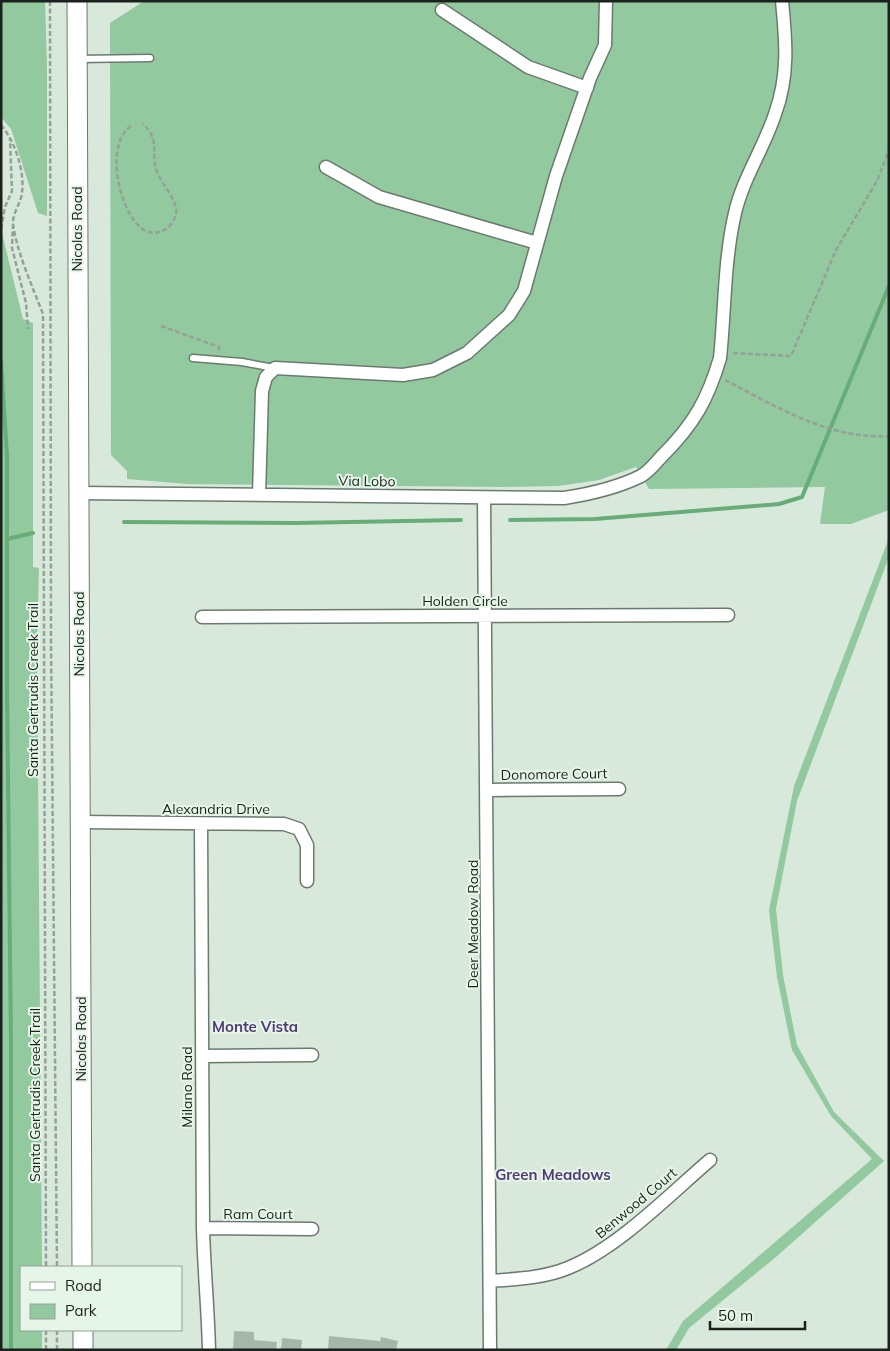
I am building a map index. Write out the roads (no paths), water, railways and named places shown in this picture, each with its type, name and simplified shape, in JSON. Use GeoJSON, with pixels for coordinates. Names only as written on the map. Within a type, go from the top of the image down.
{"type":"FeatureCollection","features":[{"type":"Feature","properties":{"kind":"main road","name":"Nicolas Road"},"geometry":{"type":"LineString","coordinates":[[77,1],[82,1266]]}},
{"type":"Feature","properties":{"kind":"main road"},"geometry":{"type":"LineString","coordinates":[[82,1331],[83,1350]]}},
{"type":"Feature","properties":{"kind":"street"},"geometry":{"type":"LineString","coordinates":[[259,495],[262,391],[266,377],[275,368],[403,375],[433,370],[467,353],[509,315],[524,291],[556,176],[604,45],[606,1]]}},
{"type":"Feature","properties":{"kind":"street","name":"Via Lobo"},"geometry":{"type":"LineString","coordinates":[[78,493],[564,498],[593,493],[621,484],[650,469],[696,418],[710,391],[715,375],[721,351],[729,247],[735,212],[775,114],[785,80],[787,50],[782,1]]}},
{"type":"Feature","properties":{"kind":"street"},"geometry":{"type":"LineString","coordinates":[[442,10],[528,66],[587,88]]}},
{"type":"Feature","properties":{"kind":"street"},"geometry":{"type":"LineString","coordinates":[[326,167],[379,198],[537,243]]}},
{"type":"Feature","properties":{"kind":"street","name":"Deer Meadow Road"},"geometry":{"type":"LineString","coordinates":[[484,498],[488,790],[490,1350]]}},
{"type":"Feature","properties":{"kind":"street","name":"Holden Circle"},"geometry":{"type":"LineString","coordinates":[[202,617],[728,615]]}},
{"type":"Feature","properties":{"kind":"street","name":"Donomore Court"},"geometry":{"type":"LineString","coordinates":[[488,790],[620,789]]}},
{"type":"Feature","properties":{"kind":"street","name":"Alexandria Drive"},"geometry":{"type":"LineString","coordinates":[[79,822],[284,824],[299,829],[307,845],[307,881]]}},
{"type":"Feature","properties":{"kind":"street","name":"Milano Road"},"geometry":{"type":"LineString","coordinates":[[201,824],[203,1228],[209,1350]]}},
{"type":"Feature","properties":{"kind":"street"},"geometry":{"type":"LineString","coordinates":[[202,1056],[312,1055]]}},
{"type":"Feature","properties":{"kind":"street","name":"Benwood Court"},"geometry":{"type":"LineString","coordinates":[[490,1281],[536,1277],[568,1268],[604,1250],[710,1160]]}},
{"type":"Feature","properties":{"kind":"street","name":"Ram Court"},"geometry":{"type":"LineString","coordinates":[[203,1228],[312,1229]]}},
{"type":"Feature","properties":{"kind":"lane"},"geometry":{"type":"LineString","coordinates":[[77,59],[150,58]]}},
{"type":"Feature","properties":{"kind":"lane"},"geometry":{"type":"LineString","coordinates":[[193,358],[242,362],[275,368]]}},
{"type":"Feature","properties":{"kind":"waterway"},"geometry":{"type":"LineString","coordinates":[[510,520],[595,519],[779,504],[802,497],[889,286]]}},
{"type":"Feature","properties":{"kind":"waterway"},"geometry":{"type":"LineString","coordinates":[[1,362],[7,456],[11,1350]]}},
{"type":"Feature","properties":{"kind":"waterway"},"geometry":{"type":"LineString","coordinates":[[124,522],[296,523],[461,520]]}},
{"type":"Feature","properties":{"kind":"waterway"},"geometry":{"type":"LineString","coordinates":[[7,539],[33,533]]}},
{"type":"Feature","properties":{"kind":"district","name":"Monte Vista"},"geometry":{"type":"Point","coordinates":[255,1027]}},
{"type":"Feature","properties":{"kind":"district","name":"Green Meadows"},"geometry":{"type":"Point","coordinates":[553,1175]}}]}
